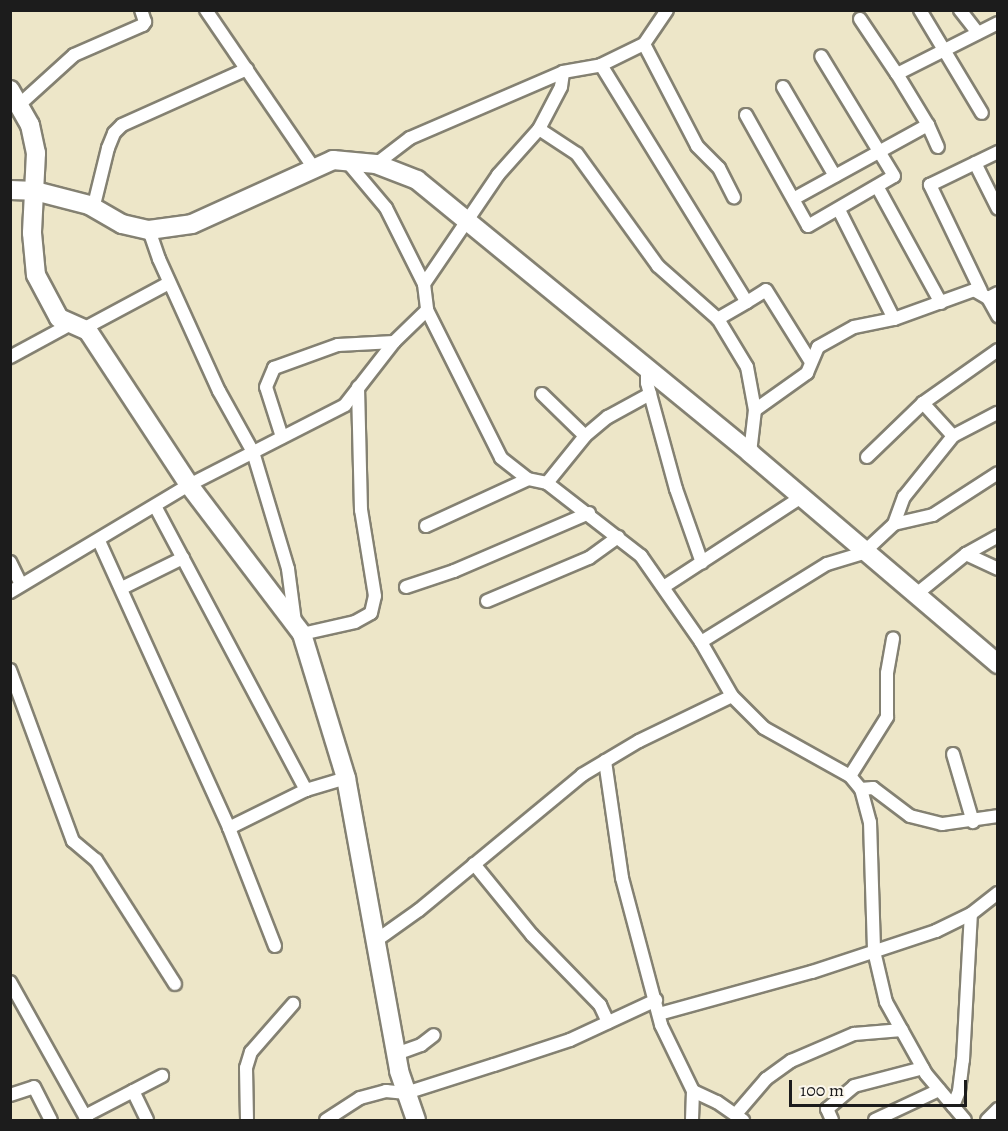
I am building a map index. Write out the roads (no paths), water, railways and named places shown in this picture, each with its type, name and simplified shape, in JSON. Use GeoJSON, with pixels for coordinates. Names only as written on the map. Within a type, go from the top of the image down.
{"type":"FeatureCollection","features":[{"type":"Feature","properties":{"kind":"main road"},"geometry":{"type":"LineString","coordinates":[[15,97],[30,125],[36,153],[36,191],[32,233],[36,275],[59,318],[77,327],[110,361],[153,434],[299,629],[346,778],[396,1053],[406,1093],[416,1120]]}},
{"type":"Feature","properties":{"kind":"main road"},"geometry":{"type":"LineString","coordinates":[[10,190],[36,191],[93,208],[122,224],[149,230],[192,224],[313,167],[333,160],[350,164],[376,164],[417,180],[465,223],[521,263],[647,370],[750,453],[863,553],[998,664]]}},
{"type":"Feature","properties":{"kind":"street"},"geometry":{"type":"LineString","coordinates":[[15,97],[74,55],[143,25],[141,10]]}},
{"type":"Feature","properties":{"kind":"street"},"geometry":{"type":"LineString","coordinates":[[206,10],[313,167]]}},
{"type":"Feature","properties":{"kind":"street"},"geometry":{"type":"LineString","coordinates":[[376,164],[410,138],[563,72],[601,65],[644,44],[667,10]]}},
{"type":"Feature","properties":{"kind":"street"},"geometry":{"type":"LineString","coordinates":[[920,10],[947,50],[982,113]]}},
{"type":"Feature","properties":{"kind":"street"},"geometry":{"type":"LineString","coordinates":[[960,10],[978,33]]}},
{"type":"Feature","properties":{"kind":"street"},"geometry":{"type":"LineString","coordinates":[[860,19],[897,74],[928,125],[938,147]]}},
{"type":"Feature","properties":{"kind":"street"},"geometry":{"type":"LineString","coordinates":[[897,74],[998,23]]}},
{"type":"Feature","properties":{"kind":"street"},"geometry":{"type":"LineString","coordinates":[[644,44],[697,146],[719,168],[734,197]]}},
{"type":"Feature","properties":{"kind":"street"},"geometry":{"type":"LineString","coordinates":[[746,116],[795,198],[808,226],[878,188],[894,176],[821,56]]}},
{"type":"Feature","properties":{"kind":"street"},"geometry":{"type":"LineString","coordinates":[[601,65],[747,302]]}},
{"type":"Feature","properties":{"kind":"street"},"geometry":{"type":"LineString","coordinates":[[93,208],[108,148],[114,133],[122,125],[247,69]]}},
{"type":"Feature","properties":{"kind":"street"},"geometry":{"type":"LineString","coordinates":[[424,284],[498,174],[539,129],[561,87],[563,72]]}},
{"type":"Feature","properties":{"kind":"street"},"geometry":{"type":"LineString","coordinates":[[783,87],[835,176]]}},
{"type":"Feature","properties":{"kind":"street"},"geometry":{"type":"LineString","coordinates":[[795,198],[928,125]]}},
{"type":"Feature","properties":{"kind":"street"},"geometry":{"type":"LineString","coordinates":[[539,129],[577,154],[658,266],[718,319],[747,367],[754,410],[750,453]]}},
{"type":"Feature","properties":{"kind":"street"},"geometry":{"type":"LineString","coordinates":[[998,152],[930,185],[989,294],[998,316]]}},
{"type":"Feature","properties":{"kind":"street"},"geometry":{"type":"LineString","coordinates":[[975,163],[998,209]]}},
{"type":"Feature","properties":{"kind":"street"},"geometry":{"type":"LineString","coordinates":[[350,164],[386,208],[424,284],[427,310],[501,458],[528,479],[547,483],[589,513],[641,556],[665,586],[732,696],[764,728],[850,776],[861,789],[870,822],[874,951],[886,1002],[923,1068],[965,1120]]}},
{"type":"Feature","properties":{"kind":"street"},"geometry":{"type":"LineString","coordinates":[[878,188],[940,303]]}},
{"type":"Feature","properties":{"kind":"street"},"geometry":{"type":"LineString","coordinates":[[839,210],[894,319]]}},
{"type":"Feature","properties":{"kind":"street"},"geometry":{"type":"LineString","coordinates":[[149,230],[169,283],[219,391],[253,452],[288,569],[299,629],[355,622],[370,613],[375,596],[361,510],[358,387]]}},
{"type":"Feature","properties":{"kind":"street"},"geometry":{"type":"LineString","coordinates":[[10,357],[169,283]]}},
{"type":"Feature","properties":{"kind":"street"},"geometry":{"type":"LineString","coordinates":[[718,319],[766,290],[812,362]]}},
{"type":"Feature","properties":{"kind":"street"},"geometry":{"type":"LineString","coordinates":[[754,410],[807,374],[818,346],[849,328],[894,319],[940,303],[989,294]]}},
{"type":"Feature","properties":{"kind":"street"},"geometry":{"type":"LineString","coordinates":[[10,562],[16,589],[189,485],[345,405],[394,342],[427,310]]}},
{"type":"Feature","properties":{"kind":"street"},"geometry":{"type":"LineString","coordinates":[[282,437],[266,387],[274,368],[338,345],[394,342]]}},
{"type":"Feature","properties":{"kind":"street"},"geometry":{"type":"LineString","coordinates":[[867,457],[923,404],[998,350]]}},
{"type":"Feature","properties":{"kind":"street"},"geometry":{"type":"LineString","coordinates":[[647,370],[650,394],[676,489],[702,563]]}},
{"type":"Feature","properties":{"kind":"street"},"geometry":{"type":"LineString","coordinates":[[542,394],[585,436]]}},
{"type":"Feature","properties":{"kind":"street"},"geometry":{"type":"LineString","coordinates":[[547,483],[585,436],[608,417],[650,394]]}},
{"type":"Feature","properties":{"kind":"street"},"geometry":{"type":"LineString","coordinates":[[923,404],[953,436]]}},
{"type":"Feature","properties":{"kind":"street"},"geometry":{"type":"LineString","coordinates":[[701,642],[827,564],[863,553],[894,524],[904,497],[953,436],[997,413]]}},
{"type":"Feature","properties":{"kind":"street"},"geometry":{"type":"LineString","coordinates":[[894,524],[933,515],[998,473]]}},
{"type":"Feature","properties":{"kind":"street"},"geometry":{"type":"LineString","coordinates":[[426,526],[528,479]]}},
{"type":"Feature","properties":{"kind":"street"},"geometry":{"type":"LineString","coordinates":[[665,586],[800,498]]}},
{"type":"Feature","properties":{"kind":"street"},"geometry":{"type":"LineString","coordinates":[[155,506],[306,790]]}},
{"type":"Feature","properties":{"kind":"street"},"geometry":{"type":"LineString","coordinates":[[406,587],[454,571],[589,513]]}},
{"type":"Feature","properties":{"kind":"street"},"geometry":{"type":"LineString","coordinates":[[914,596],[966,554],[998,536]]}},
{"type":"Feature","properties":{"kind":"street"},"geometry":{"type":"LineString","coordinates":[[487,601],[589,558],[618,537]]}},
{"type":"Feature","properties":{"kind":"street"},"geometry":{"type":"LineString","coordinates":[[99,541],[229,828],[275,946]]}},
{"type":"Feature","properties":{"kind":"street"},"geometry":{"type":"LineString","coordinates":[[966,554],[998,569]]}},
{"type":"Feature","properties":{"kind":"street"},"geometry":{"type":"LineString","coordinates":[[122,588],[183,558]]}},
{"type":"Feature","properties":{"kind":"street"},"geometry":{"type":"LineString","coordinates":[[850,776],[887,717],[887,673],[893,639]]}},
{"type":"Feature","properties":{"kind":"street"},"geometry":{"type":"LineString","coordinates":[[10,670],[74,841],[96,860],[175,984]]}},
{"type":"Feature","properties":{"kind":"street"},"geometry":{"type":"LineString","coordinates":[[374,942],[474,864],[566,787],[605,761],[732,696]]}},
{"type":"Feature","properties":{"kind":"street"},"geometry":{"type":"LineString","coordinates":[[953,754],[973,822]]}},
{"type":"Feature","properties":{"kind":"street"},"geometry":{"type":"LineString","coordinates":[[605,761],[622,878],[659,1014],[693,1091],[692,1120]]}},
{"type":"Feature","properties":{"kind":"street"},"geometry":{"type":"LineString","coordinates":[[229,828],[306,790],[346,778]]}},
{"type":"Feature","properties":{"kind":"street"},"geometry":{"type":"LineString","coordinates":[[861,789],[873,788],[910,816],[942,824],[973,822],[998,816]]}},
{"type":"Feature","properties":{"kind":"street"},"geometry":{"type":"LineString","coordinates":[[474,864],[532,935],[600,1005],[608,1022]]}},
{"type":"Feature","properties":{"kind":"street"},"geometry":{"type":"LineString","coordinates":[[659,1014],[812,972],[936,931],[971,914],[998,893]]}},
{"type":"Feature","properties":{"kind":"street"},"geometry":{"type":"LineString","coordinates":[[952,1106],[959,1091],[963,1060],[971,914]]}},
{"type":"Feature","properties":{"kind":"street"},"geometry":{"type":"LineString","coordinates":[[10,982],[86,1118],[162,1076]]}},
{"type":"Feature","properties":{"kind":"street"},"geometry":{"type":"LineString","coordinates":[[326,1120],[360,1098],[386,1090],[406,1093],[570,1040],[656,1000]]}},
{"type":"Feature","properties":{"kind":"street"},"geometry":{"type":"LineString","coordinates":[[247,1120],[246,1068],[251,1052],[293,1004]]}},
{"type":"Feature","properties":{"kind":"street"},"geometry":{"type":"LineString","coordinates":[[693,1091],[740,1117],[766,1079],[791,1061],[854,1034],[902,1030]]}},
{"type":"Feature","properties":{"kind":"street"},"geometry":{"type":"LineString","coordinates":[[396,1053],[421,1045],[434,1035]]}},
{"type":"Feature","properties":{"kind":"street"},"geometry":{"type":"LineString","coordinates":[[832,1120],[827,1109],[854,1086],[923,1068]]}},
{"type":"Feature","properties":{"kind":"street"},"geometry":{"type":"LineString","coordinates":[[10,1095],[34,1087],[51,1120]]}},
{"type":"Feature","properties":{"kind":"street"},"geometry":{"type":"LineString","coordinates":[[874,1120],[939,1090]]}},
{"type":"Feature","properties":{"kind":"street"},"geometry":{"type":"LineString","coordinates":[[133,1091],[147,1120]]}},
{"type":"Feature","properties":{"kind":"street"},"geometry":{"type":"LineString","coordinates":[[987,1120],[998,1110]]}}]}
